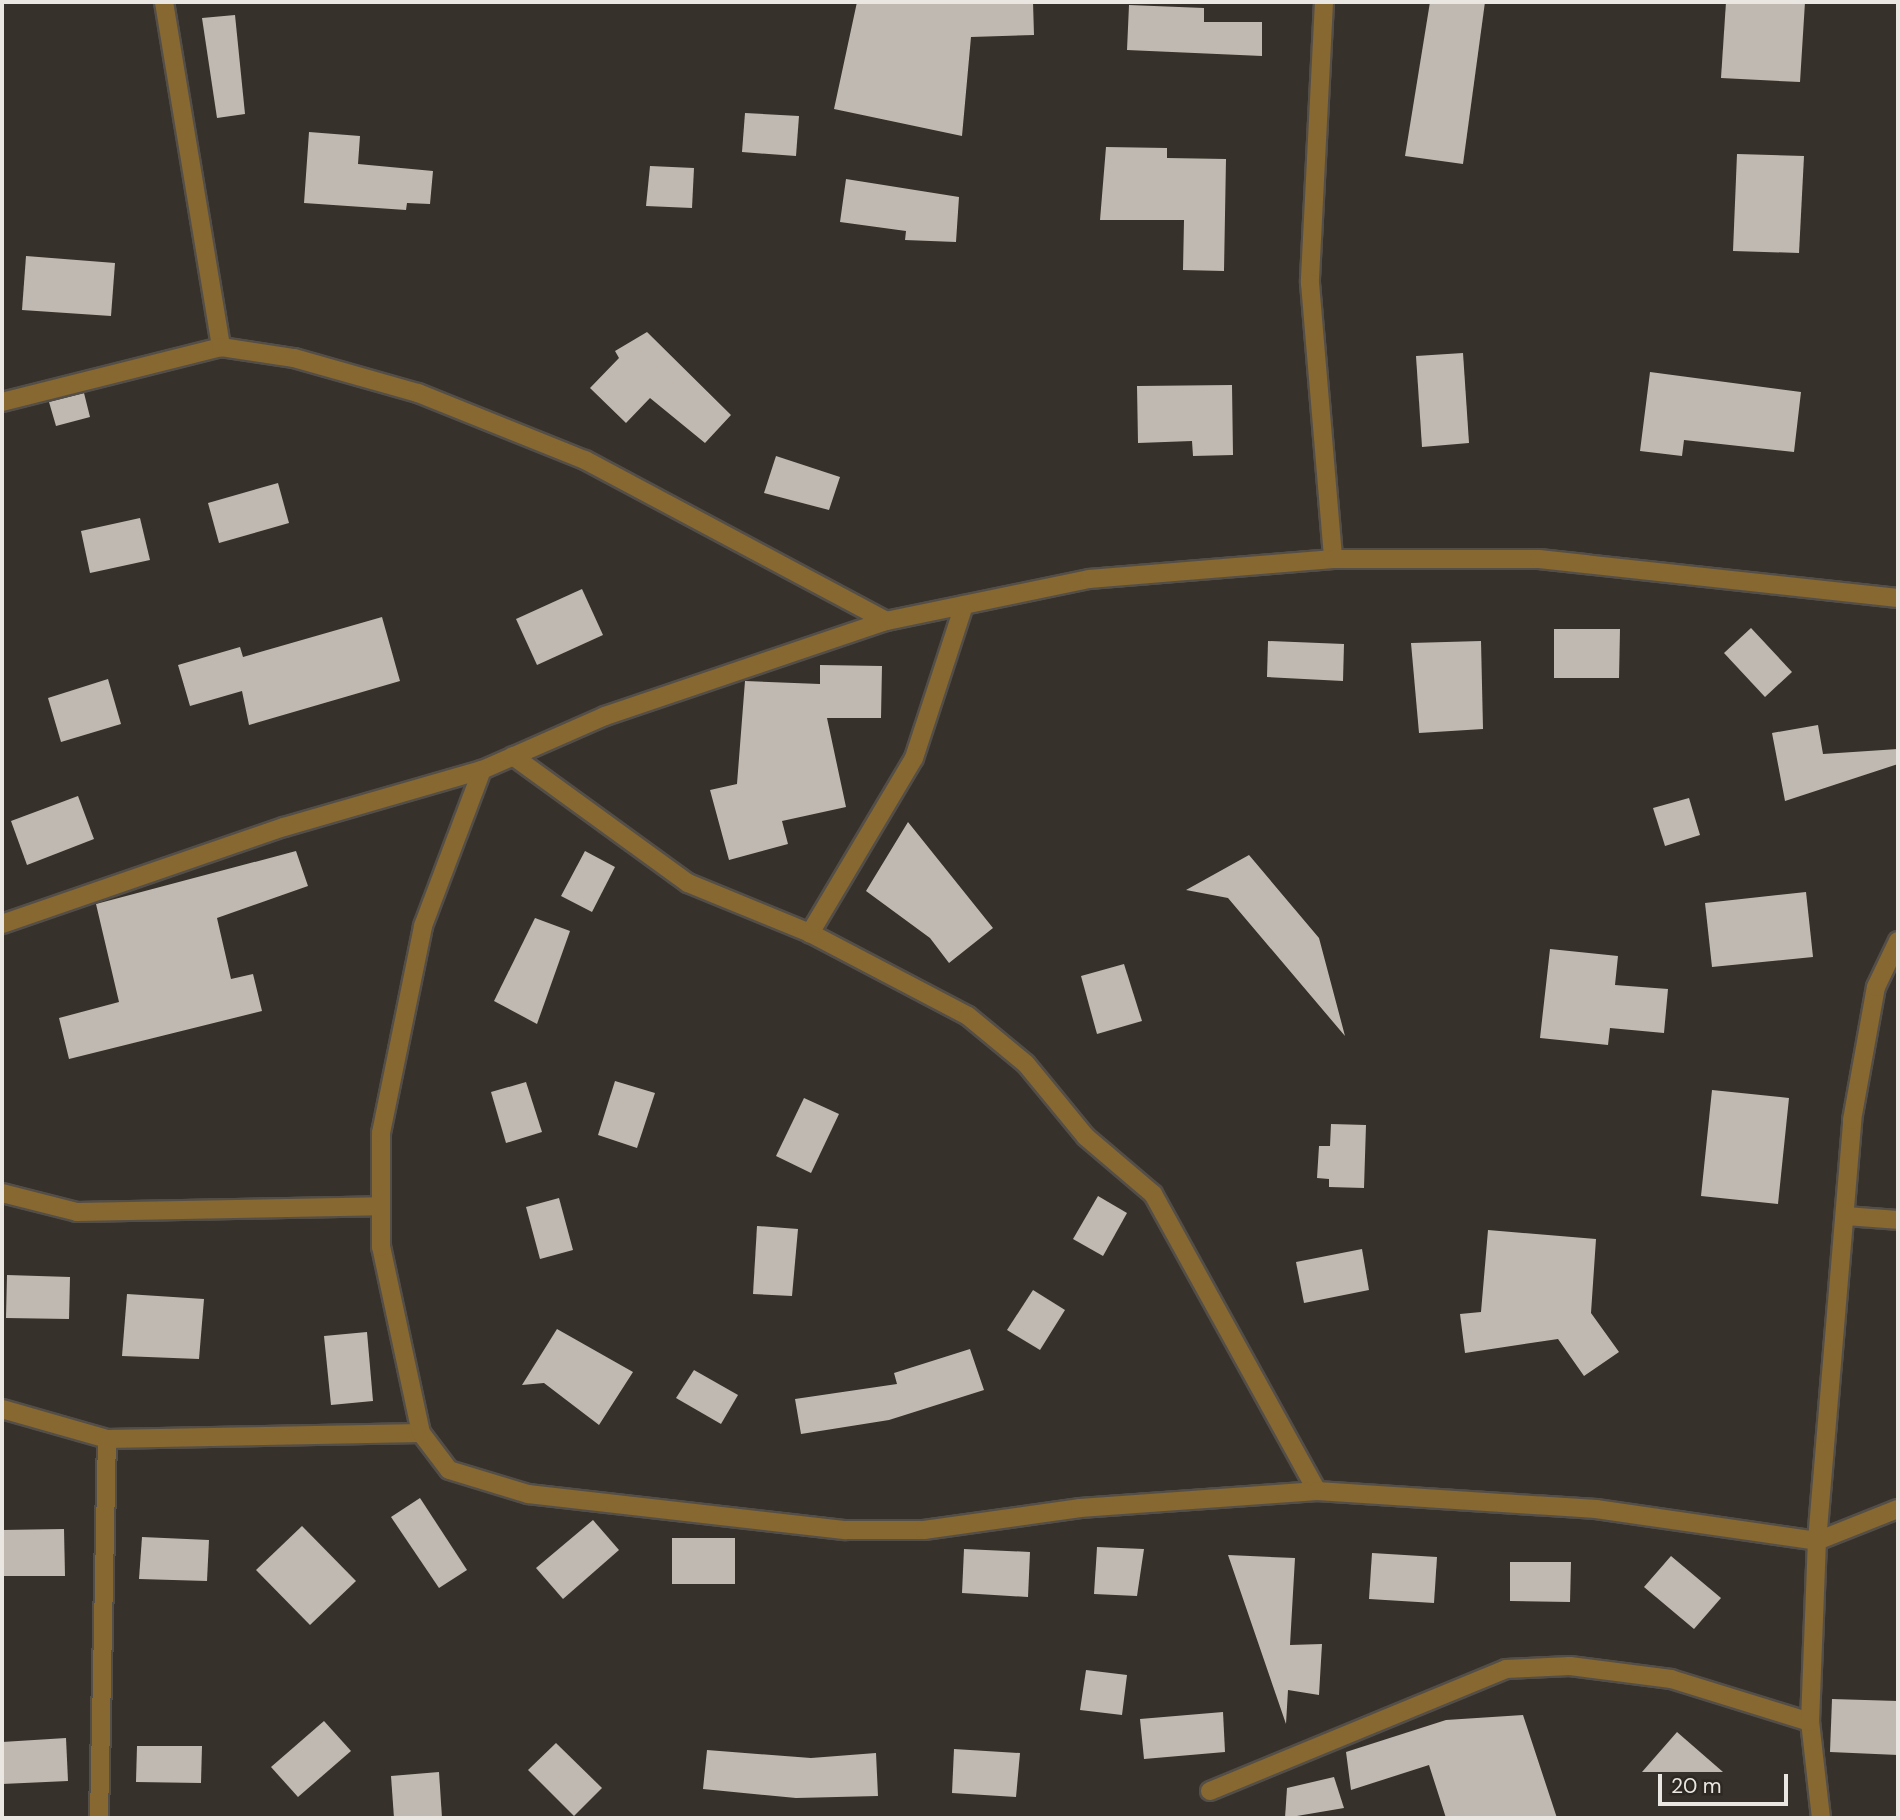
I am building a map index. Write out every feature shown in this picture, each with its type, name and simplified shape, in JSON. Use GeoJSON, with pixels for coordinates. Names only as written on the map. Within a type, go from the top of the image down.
{"type":"FeatureCollection","features":[{"type":"Feature","properties":{"kind":"street"},"geometry":{"type":"LineString","coordinates":[[164,2],[221,347]]}},
{"type":"Feature","properties":{"kind":"street"},"geometry":{"type":"LineString","coordinates":[[1324,2],[1310,283],[1334,559]]}},
{"type":"Feature","properties":{"kind":"street"},"geometry":{"type":"LineString","coordinates":[[2,402],[221,347],[294,358],[491,419],[584,460],[886,621]]}},
{"type":"Feature","properties":{"kind":"street"},"geometry":{"type":"LineString","coordinates":[[2,924],[284,827],[482,770],[605,716],[886,621],[1089,579],[1334,559],[1539,559],[1898,598]]}},
{"type":"Feature","properties":{"kind":"street"},"geometry":{"type":"LineString","coordinates":[[810,933],[914,758],[964,605]]}},
{"type":"Feature","properties":{"kind":"street"},"geometry":{"type":"LineString","coordinates":[[513,756],[688,883],[810,933],[968,1016],[1026,1063],[1086,1137],[1153,1194],[1317,1491]]}},
{"type":"Feature","properties":{"kind":"street"},"geometry":{"type":"LineString","coordinates":[[482,770],[423,926],[381,1133],[381,1247],[421,1433],[449,1470],[528,1494],[846,1530],[924,1530],[1080,1508],[1317,1491],[1596,1509],[1817,1541],[1898,1509]]}},
{"type":"Feature","properties":{"kind":"street"},"geometry":{"type":"LineString","coordinates":[[1821,1818],[1810,1722],[1817,1541],[1852,1120],[1876,987],[1898,941]]}},
{"type":"Feature","properties":{"kind":"street"},"geometry":{"type":"LineString","coordinates":[[2,1193],[76,1212],[380,1206]]}},
{"type":"Feature","properties":{"kind":"street"},"geometry":{"type":"LineString","coordinates":[[1845,1216],[1898,1220]]}},
{"type":"Feature","properties":{"kind":"street"},"geometry":{"type":"LineString","coordinates":[[2,1409],[107,1439],[421,1433]]}},
{"type":"Feature","properties":{"kind":"street"},"geometry":{"type":"LineString","coordinates":[[99,1818],[107,1439]]}},
{"type":"Feature","properties":{"kind":"street"},"geometry":{"type":"LineString","coordinates":[[1210,1791],[1506,1670],[1570,1666],[1671,1679],[1810,1722]]}},
{"type":"Feature","properties":{"kind":"building"},"geometry":{"type":"Polygon","coordinates":[[[857,2],[1033,2],[1034,35],[971,37],[962,136],[834,109],[857,2]]]}},
{"type":"Feature","properties":{"kind":"building"},"geometry":{"type":"Polygon","coordinates":[[[1430,2],[1485,2],[1463,164],[1405,156],[1430,2]]]}},
{"type":"Feature","properties":{"kind":"building"},"geometry":{"type":"Polygon","coordinates":[[[1726,2],[1805,2],[1800,82],[1721,78],[1726,2]]]}},
{"type":"Feature","properties":{"kind":"building"},"geometry":{"type":"Polygon","coordinates":[[[1129,5],[1204,8],[1204,22],[1262,22],[1262,56],[1127,50],[1129,5]]]}},
{"type":"Feature","properties":{"kind":"building"},"geometry":{"type":"Polygon","coordinates":[[[235,15],[245,114],[217,118],[202,18],[235,15]]]}},
{"type":"Feature","properties":{"kind":"building"},"geometry":{"type":"Polygon","coordinates":[[[745,113],[799,116],[796,156],[742,152],[745,113]]]}},
{"type":"Feature","properties":{"kind":"building"},"geometry":{"type":"Polygon","coordinates":[[[309,132],[360,136],[358,164],[433,171],[430,204],[407,203],[406,210],[304,203],[309,132]]]}},
{"type":"Feature","properties":{"kind":"building"},"geometry":{"type":"Polygon","coordinates":[[[1106,147],[1167,148],[1167,158],[1226,159],[1224,271],[1183,270],[1184,220],[1100,220],[1106,147]]]}},
{"type":"Feature","properties":{"kind":"building"},"geometry":{"type":"Polygon","coordinates":[[[1737,154],[1804,156],[1799,253],[1733,251],[1737,154]]]}},
{"type":"Feature","properties":{"kind":"building"},"geometry":{"type":"Polygon","coordinates":[[[650,166],[694,168],[692,208],[646,206],[650,166]]]}},
{"type":"Feature","properties":{"kind":"building"},"geometry":{"type":"Polygon","coordinates":[[[846,179],[959,197],[956,242],[905,240],[906,231],[840,222],[846,179]]]}},
{"type":"Feature","properties":{"kind":"building"},"geometry":{"type":"Polygon","coordinates":[[[26,256],[115,263],[111,316],[22,310],[26,256]]]}},
{"type":"Feature","properties":{"kind":"building"},"geometry":{"type":"Polygon","coordinates":[[[647,332],[731,415],[705,443],[650,398],[626,423],[590,388],[619,358],[615,351],[647,332]]]}},
{"type":"Feature","properties":{"kind":"building"},"geometry":{"type":"Polygon","coordinates":[[[1463,353],[1469,443],[1422,447],[1416,356],[1463,353]]]}},
{"type":"Feature","properties":{"kind":"building"},"geometry":{"type":"Polygon","coordinates":[[[1650,372],[1801,392],[1794,452],[1684,440],[1682,456],[1640,451],[1650,372]]]}},
{"type":"Feature","properties":{"kind":"building"},"geometry":{"type":"Polygon","coordinates":[[[1232,385],[1233,455],[1193,456],[1192,441],[1138,443],[1137,386],[1232,385]]]}},
{"type":"Feature","properties":{"kind":"building"},"geometry":{"type":"Polygon","coordinates":[[[84,393],[90,417],[56,426],[49,402],[84,393]]]}},
{"type":"Feature","properties":{"kind":"building"},"geometry":{"type":"Polygon","coordinates":[[[776,456],[840,477],[829,510],[764,493],[776,456]]]}},
{"type":"Feature","properties":{"kind":"building"},"geometry":{"type":"Polygon","coordinates":[[[278,483],[289,523],[219,543],[208,503],[278,483]]]}},
{"type":"Feature","properties":{"kind":"building"},"geometry":{"type":"Polygon","coordinates":[[[140,518],[150,560],[90,573],[81,531],[140,518]]]}},
{"type":"Feature","properties":{"kind":"building"},"geometry":{"type":"Polygon","coordinates":[[[582,589],[603,635],[537,665],[516,619],[582,589]]]}},
{"type":"Feature","properties":{"kind":"building"},"geometry":{"type":"Polygon","coordinates":[[[382,617],[400,681],[249,725],[242,691],[190,706],[178,665],[240,647],[243,657],[382,617]]]}},
{"type":"Feature","properties":{"kind":"building"},"geometry":{"type":"Polygon","coordinates":[[[1751,628],[1792,672],[1765,697],[1724,653],[1751,628]]]}},
{"type":"Feature","properties":{"kind":"building"},"geometry":{"type":"Polygon","coordinates":[[[1554,629],[1620,629],[1619,678],[1554,678],[1554,629]]]}},
{"type":"Feature","properties":{"kind":"building"},"geometry":{"type":"Polygon","coordinates":[[[1268,641],[1344,644],[1343,681],[1267,677],[1268,641]]]}},
{"type":"Feature","properties":{"kind":"building"},"geometry":{"type":"Polygon","coordinates":[[[1481,641],[1483,729],[1419,733],[1411,643],[1481,641]]]}},
{"type":"Feature","properties":{"kind":"building"},"geometry":{"type":"Polygon","coordinates":[[[820,665],[882,666],[881,718],[827,718],[846,807],[782,821],[788,844],[729,860],[710,790],[737,784],[745,681],[820,684],[820,665]]]}},
{"type":"Feature","properties":{"kind":"building"},"geometry":{"type":"Polygon","coordinates":[[[108,679],[121,724],[61,742],[48,698],[108,679]]]}},
{"type":"Feature","properties":{"kind":"building"},"geometry":{"type":"Polygon","coordinates":[[[1818,725],[1823,754],[1898,749],[1898,764],[1785,801],[1772,733],[1818,725]]]}},
{"type":"Feature","properties":{"kind":"building"},"geometry":{"type":"Polygon","coordinates":[[[78,796],[94,839],[27,865],[11,821],[78,796]]]}},
{"type":"Feature","properties":{"kind":"building"},"geometry":{"type":"Polygon","coordinates":[[[1689,798],[1700,835],[1665,846],[1653,808],[1689,798]]]}},
{"type":"Feature","properties":{"kind":"building"},"geometry":{"type":"Polygon","coordinates":[[[908,822],[993,928],[949,963],[930,938],[866,891],[908,822]]]}},
{"type":"Feature","properties":{"kind":"building"},"geometry":{"type":"Polygon","coordinates":[[[296,851],[308,886],[217,918],[231,979],[253,974],[262,1011],[69,1059],[59,1018],[119,1002],[96,904],[296,851]]]}},
{"type":"Feature","properties":{"kind":"building"},"geometry":{"type":"Polygon","coordinates":[[[585,851],[615,867],[592,912],[561,896],[585,851]]]}},
{"type":"Feature","properties":{"kind":"building"},"geometry":{"type":"Polygon","coordinates":[[[1249,855],[1319,938],[1345,1036],[1228,898],[1186,890],[1249,855]]]}},
{"type":"Feature","properties":{"kind":"building"},"geometry":{"type":"Polygon","coordinates":[[[1806,892],[1813,957],[1712,967],[1705,903],[1806,892]]]}},
{"type":"Feature","properties":{"kind":"building"},"geometry":{"type":"Polygon","coordinates":[[[535,918],[570,931],[537,1024],[494,1001],[535,918]]]}},
{"type":"Feature","properties":{"kind":"building"},"geometry":{"type":"Polygon","coordinates":[[[1550,949],[1618,956],[1615,985],[1668,989],[1664,1033],[1610,1028],[1608,1045],[1540,1038],[1550,949]]]}},
{"type":"Feature","properties":{"kind":"building"},"geometry":{"type":"Polygon","coordinates":[[[1124,964],[1142,1021],[1097,1034],[1081,976],[1124,964]]]}},
{"type":"Feature","properties":{"kind":"building"},"geometry":{"type":"Polygon","coordinates":[[[615,1081],[655,1093],[637,1148],[598,1135],[615,1081]]]}},
{"type":"Feature","properties":{"kind":"building"},"geometry":{"type":"Polygon","coordinates":[[[526,1082],[542,1132],[506,1143],[491,1092],[526,1082]]]}},
{"type":"Feature","properties":{"kind":"building"},"geometry":{"type":"Polygon","coordinates":[[[1712,1090],[1789,1098],[1778,1204],[1701,1196],[1712,1090]]]}},
{"type":"Feature","properties":{"kind":"building"},"geometry":{"type":"Polygon","coordinates":[[[804,1098],[839,1114],[811,1173],[776,1156],[804,1098]]]}},
{"type":"Feature","properties":{"kind":"building"},"geometry":{"type":"Polygon","coordinates":[[[1331,1124],[1366,1125],[1364,1188],[1329,1187],[1329,1179],[1317,1178],[1319,1146],[1330,1146],[1331,1124]]]}},
{"type":"Feature","properties":{"kind":"building"},"geometry":{"type":"Polygon","coordinates":[[[1098,1196],[1127,1213],[1103,1256],[1073,1239],[1098,1196]]]}},
{"type":"Feature","properties":{"kind":"building"},"geometry":{"type":"Polygon","coordinates":[[[559,1198],[573,1250],[540,1259],[526,1207],[559,1198]]]}},
{"type":"Feature","properties":{"kind":"building"},"geometry":{"type":"Polygon","coordinates":[[[757,1226],[798,1229],[792,1296],[753,1294],[757,1226]]]}},
{"type":"Feature","properties":{"kind":"building"},"geometry":{"type":"Polygon","coordinates":[[[1488,1230],[1596,1239],[1591,1313],[1619,1352],[1584,1376],[1558,1339],[1465,1353],[1460,1314],[1481,1312],[1488,1230]]]}},
{"type":"Feature","properties":{"kind":"building"},"geometry":{"type":"Polygon","coordinates":[[[1362,1249],[1369,1290],[1304,1303],[1296,1262],[1362,1249]]]}},
{"type":"Feature","properties":{"kind":"building"},"geometry":{"type":"Polygon","coordinates":[[[7,1275],[70,1277],[69,1319],[6,1318],[7,1275]]]}},
{"type":"Feature","properties":{"kind":"building"},"geometry":{"type":"Polygon","coordinates":[[[1033,1290],[1065,1310],[1040,1350],[1007,1330],[1033,1290]]]}},
{"type":"Feature","properties":{"kind":"building"},"geometry":{"type":"Polygon","coordinates":[[[127,1294],[204,1299],[199,1359],[122,1356],[127,1294]]]}},
{"type":"Feature","properties":{"kind":"building"},"geometry":{"type":"Polygon","coordinates":[[[557,1329],[633,1372],[599,1425],[544,1383],[522,1385],[557,1329]]]}},
{"type":"Feature","properties":{"kind":"building"},"geometry":{"type":"Polygon","coordinates":[[[367,1332],[373,1401],[331,1405],[324,1336],[367,1332]]]}},
{"type":"Feature","properties":{"kind":"building"},"geometry":{"type":"Polygon","coordinates":[[[970,1349],[984,1390],[889,1420],[801,1434],[795,1399],[897,1384],[894,1373],[970,1349]]]}},
{"type":"Feature","properties":{"kind":"building"},"geometry":{"type":"Polygon","coordinates":[[[694,1370],[738,1395],[721,1424],[676,1398],[694,1370]]]}},
{"type":"Feature","properties":{"kind":"building"},"geometry":{"type":"Polygon","coordinates":[[[420,1498],[467,1570],[439,1588],[391,1517],[420,1498]]]}},
{"type":"Feature","properties":{"kind":"building"},"geometry":{"type":"Polygon","coordinates":[[[593,1520],[619,1550],[563,1599],[536,1568],[593,1520]]]}},
{"type":"Feature","properties":{"kind":"building"},"geometry":{"type":"Polygon","coordinates":[[[302,1526],[356,1581],[310,1625],[256,1570],[302,1526]]]}},
{"type":"Feature","properties":{"kind":"building"},"geometry":{"type":"Polygon","coordinates":[[[64,1529],[65,1576],[2,1576],[2,1530],[64,1529]]]}},
{"type":"Feature","properties":{"kind":"building"},"geometry":{"type":"Polygon","coordinates":[[[142,1537],[209,1540],[207,1581],[139,1579],[142,1537]]]}},
{"type":"Feature","properties":{"kind":"building"},"geometry":{"type":"Polygon","coordinates":[[[672,1538],[735,1538],[735,1584],[672,1584],[672,1538]]]}},
{"type":"Feature","properties":{"kind":"building"},"geometry":{"type":"Polygon","coordinates":[[[1097,1547],[1144,1549],[1137,1596],[1094,1594],[1097,1547]]]}},
{"type":"Feature","properties":{"kind":"building"},"geometry":{"type":"Polygon","coordinates":[[[964,1549],[1030,1552],[1028,1597],[962,1593],[964,1549]]]}},
{"type":"Feature","properties":{"kind":"building"},"geometry":{"type":"Polygon","coordinates":[[[1372,1553],[1437,1557],[1434,1603],[1369,1599],[1372,1553]]]}},
{"type":"Feature","properties":{"kind":"building"},"geometry":{"type":"Polygon","coordinates":[[[1228,1555],[1295,1558],[1290,1645],[1322,1644],[1319,1695],[1288,1690],[1286,1724],[1228,1555]]]}},
{"type":"Feature","properties":{"kind":"building"},"geometry":{"type":"Polygon","coordinates":[[[1671,1556],[1721,1598],[1694,1629],[1644,1587],[1671,1556]]]}},
{"type":"Feature","properties":{"kind":"building"},"geometry":{"type":"Polygon","coordinates":[[[1510,1562],[1571,1562],[1570,1602],[1510,1601],[1510,1562]]]}},
{"type":"Feature","properties":{"kind":"building"},"geometry":{"type":"Polygon","coordinates":[[[1086,1670],[1127,1675],[1122,1715],[1080,1710],[1086,1670]]]}},
{"type":"Feature","properties":{"kind":"building"},"geometry":{"type":"Polygon","coordinates":[[[1832,1699],[1898,1701],[1898,1755],[1830,1752],[1832,1699]]]}},
{"type":"Feature","properties":{"kind":"building"},"geometry":{"type":"Polygon","coordinates":[[[1223,1712],[1225,1752],[1144,1759],[1140,1719],[1223,1712]]]}},
{"type":"Feature","properties":{"kind":"building"},"geometry":{"type":"Polygon","coordinates":[[[1523,1715],[1557,1818],[1446,1818],[1429,1765],[1351,1790],[1346,1752],[1446,1720],[1523,1715]]]}},
{"type":"Feature","properties":{"kind":"building"},"geometry":{"type":"Polygon","coordinates":[[[324,1721],[351,1751],[298,1797],[271,1767],[324,1721]]]}},
{"type":"Feature","properties":{"kind":"building"},"geometry":{"type":"Polygon","coordinates":[[[1677,1732],[1723,1772],[1642,1772],[1677,1732]]]}},
{"type":"Feature","properties":{"kind":"building"},"geometry":{"type":"Polygon","coordinates":[[[66,1738],[68,1781],[2,1784],[2,1742],[66,1738]]]}},
{"type":"Feature","properties":{"kind":"building"},"geometry":{"type":"Polygon","coordinates":[[[556,1743],[602,1788],[574,1816],[528,1770],[556,1743]]]}},
{"type":"Feature","properties":{"kind":"building"},"geometry":{"type":"Polygon","coordinates":[[[137,1746],[202,1746],[201,1783],[136,1782],[137,1746]]]}},
{"type":"Feature","properties":{"kind":"building"},"geometry":{"type":"Polygon","coordinates":[[[954,1749],[1020,1753],[1016,1797],[952,1793],[954,1749]]]}},
{"type":"Feature","properties":{"kind":"building"},"geometry":{"type":"Polygon","coordinates":[[[707,1750],[811,1758],[876,1753],[878,1796],[796,1798],[703,1789],[707,1750]]]}},
{"type":"Feature","properties":{"kind":"building"},"geometry":{"type":"Polygon","coordinates":[[[439,1772],[442,1818],[394,1818],[391,1776],[439,1772]]]}},
{"type":"Feature","properties":{"kind":"building"},"geometry":{"type":"Polygon","coordinates":[[[1334,1777],[1344,1808],[1285,1818],[1287,1788],[1334,1777]]]}}]}
